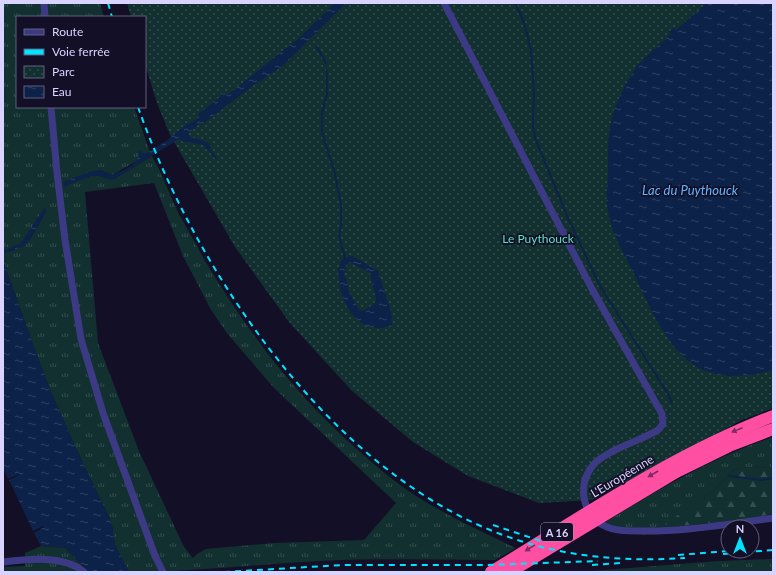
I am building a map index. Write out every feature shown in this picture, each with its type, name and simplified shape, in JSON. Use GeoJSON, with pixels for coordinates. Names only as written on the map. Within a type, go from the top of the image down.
{"type":"FeatureCollection","features":[{"type":"Feature","properties":{"kind":"highway","name":"L'Européenne"},"geometry":{"type":"LineString","coordinates":[[510,572],[626,495],[664,467],[709,443],[773,416]]}},
{"type":"Feature","properties":{"kind":"highway","name":"L'Européenne"},"geometry":{"type":"LineString","coordinates":[[492,572],[626,495],[701,459],[773,429]]}},
{"type":"Feature","properties":{"kind":"street"},"geometry":{"type":"LineString","coordinates":[[44,3],[45,16]]}},
{"type":"Feature","properties":{"kind":"street"},"geometry":{"type":"LineString","coordinates":[[444,3],[592,289],[662,414],[663,424],[658,430],[608,455],[592,467],[586,476],[584,485],[584,498],[587,507],[603,526],[618,530],[658,531],[722,525],[773,518]]}},
{"type":"Feature","properties":{"kind":"street"},"geometry":{"type":"LineString","coordinates":[[51,108],[65,240],[81,339],[105,419],[157,560],[163,572]]}},
{"type":"Feature","properties":{"kind":"street"},"geometry":{"type":"LineString","coordinates":[[3,562],[44,560],[62,561],[74,565],[84,572]]}},
{"type":"Feature","properties":{"kind":"green space"},"geometry":{"type":"Polygon","coordinates":[[[3,3],[100,3],[104,16],[16,16],[16,108],[134,108],[150,152],[144,155],[142,153],[137,161],[112,175],[100,170],[83,178],[98,176],[114,179],[152,156],[179,214],[220,285],[255,337],[315,408],[336,430],[366,457],[409,491],[453,517],[516,548],[495,560],[343,560],[177,571],[129,572],[115,545],[112,525],[108,515],[73,442],[46,380],[3,261],[3,3]],[[154,183],[85,192],[98,343],[139,451],[184,547],[193,558],[206,549],[274,543],[364,540],[396,503],[273,387],[226,332],[210,308],[183,256],[154,183]],[[45,207],[21,244],[8,249],[24,246],[30,239],[46,212],[45,207]]]}},
{"type":"Feature","properties":{"kind":"green space","name":"Le Puythouck"},"geometry":{"type":"Polygon","coordinates":[[[127,3],[773,3],[773,408],[742,420],[592,500],[539,503],[468,476],[413,442],[352,391],[289,322],[235,247],[170,135],[157,103],[146,67],[146,16],[131,16],[127,3]]]}},
{"type":"Feature","properties":{"kind":"green space"},"geometry":{"type":"Polygon","coordinates":[[[773,437],[773,468],[751,467],[735,469],[714,490],[666,524],[672,527],[644,535],[604,523],[645,498],[707,464],[773,437]]]}},
{"type":"Feature","properties":{"kind":"green space"},"geometry":{"type":"Polygon","coordinates":[[[751,467],[773,468],[773,514],[745,519],[720,519],[720,522],[672,527],[665,524],[714,490],[735,469],[751,467]]]}},
{"type":"Feature","properties":{"kind":"green space"},"geometry":{"type":"Polygon","coordinates":[[[41,546],[66,548],[89,572],[3,572],[3,567],[25,566],[25,553],[41,546]]]}},
{"type":"Feature","properties":{"kind":"green space"},"geometry":{"type":"Polygon","coordinates":[[[773,559],[773,572],[578,572],[718,561],[773,559]]]}},
{"type":"Feature","properties":{"kind":"water"},"geometry":{"type":"Polygon","coordinates":[[[335,3],[346,3],[283,66],[188,133],[190,137],[208,142],[211,147],[207,150],[203,145],[181,141],[179,139],[114,179],[91,176],[64,187],[63,182],[89,172],[100,170],[112,175],[126,169],[137,160],[139,151],[141,150],[142,153],[145,154],[166,141],[188,123],[189,124],[200,117],[198,114],[222,94],[224,93],[226,95],[230,93],[299,38],[335,3]]]}},
{"type":"Feature","properties":{"kind":"water","name":"Lac du Puythouck"},"geometry":{"type":"Polygon","coordinates":[[[707,3],[773,3],[773,370],[736,376],[717,374],[699,368],[677,350],[668,338],[652,312],[620,247],[610,222],[607,204],[608,145],[613,114],[617,102],[638,65],[671,34],[669,32],[673,28],[676,30],[707,3]]]}},
{"type":"Feature","properties":{"kind":"water"},"geometry":{"type":"Polygon","coordinates":[[[45,207],[46,212],[30,239],[24,246],[9,252],[8,249],[21,243],[45,207]]]}},
{"type":"Feature","properties":{"kind":"water"},"geometry":{"type":"Polygon","coordinates":[[[352,256],[378,271],[391,312],[392,325],[381,328],[371,327],[362,323],[348,309],[340,289],[338,270],[339,265],[344,258],[352,256]],[[350,262],[346,265],[344,275],[347,280],[348,290],[359,310],[363,311],[374,304],[376,299],[370,273],[350,262]]]}},
{"type":"Feature","properties":{"kind":"water"},"geometry":{"type":"Polygon","coordinates":[[[3,261],[46,380],[73,442],[108,515],[112,525],[115,545],[129,572],[89,572],[71,555],[66,548],[41,546],[34,533],[44,527],[43,526],[33,531],[9,480],[19,474],[8,479],[3,468],[3,451],[7,449],[3,450],[3,261]]]}},
{"type":"Feature","properties":{"kind":"waterway"},"geometry":{"type":"LineString","coordinates":[[515,3],[524,22],[531,51],[534,92],[533,125],[535,138],[568,218],[600,286],[668,394],[672,403]]}},
{"type":"Feature","properties":{"kind":"waterway"},"geometry":{"type":"LineString","coordinates":[[317,47],[326,63]]}},
{"type":"Feature","properties":{"kind":"waterway"},"geometry":{"type":"LineString","coordinates":[[327,70],[327,93],[322,114],[322,133],[334,170],[341,205],[341,225],[339,236],[345,258]]}},
{"type":"Feature","properties":{"kind":"waterway"},"geometry":{"type":"LineString","coordinates":[[208,148],[216,158]]}},
{"type":"Feature","properties":{"kind":"waterway"},"geometry":{"type":"LineString","coordinates":[[3,252],[11,250]]}},
{"type":"Feature","properties":{"kind":"waterway"},"geometry":{"type":"LineString","coordinates":[[729,476],[762,480],[773,478]]}},
{"type":"Feature","properties":{"kind":"railway"},"geometry":{"type":"LineString","coordinates":[[108,3],[112,16]]}},
{"type":"Feature","properties":{"kind":"railway"},"geometry":{"type":"LineString","coordinates":[[138,108],[164,171],[196,235],[234,299],[278,360],[327,416],[382,465],[440,505],[503,535],[525,542],[570,553],[593,556],[639,559],[685,558]]}},
{"type":"Feature","properties":{"kind":"railway"},"geometry":{"type":"LineString","coordinates":[[493,525],[544,542]]}},
{"type":"Feature","properties":{"kind":"railway"},"geometry":{"type":"LineString","coordinates":[[760,551],[773,550]]}},
{"type":"Feature","properties":{"kind":"railway"},"geometry":{"type":"LineString","coordinates":[[678,555],[720,552]]}},
{"type":"Feature","properties":{"kind":"railway"},"geometry":{"type":"LineString","coordinates":[[224,572],[342,565],[488,565],[598,561]]}},
{"type":"Feature","properties":{"kind":"railway"},"geometry":{"type":"LineString","coordinates":[[592,565],[620,563]]}}]}
